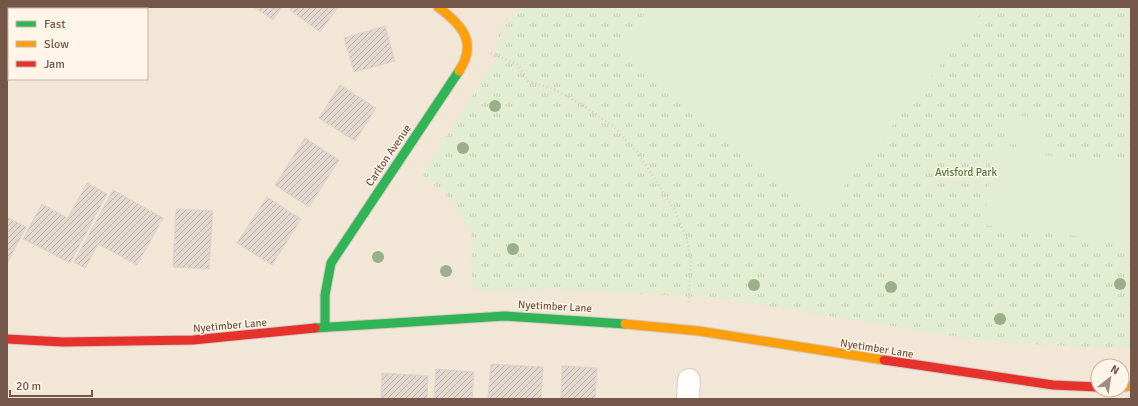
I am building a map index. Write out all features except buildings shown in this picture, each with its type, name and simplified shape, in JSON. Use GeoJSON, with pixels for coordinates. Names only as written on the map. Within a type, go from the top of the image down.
{"type":"FeatureCollection","features":[{"type":"Feature","properties":{"kind":"street","name":"Carlton Avenue"},"geometry":{"type":"LineString","coordinates":[[325,327],[323,302],[327,275],[331,263],[464,63],[467,42],[464,30],[459,22],[438,7]]}},
{"type":"Feature","properties":{"kind":"street","name":"Nyetimber Lane"},"geometry":{"type":"LineString","coordinates":[[7,339],[63,342],[193,340],[413,320],[504,316],[596,321],[699,331],[939,369],[1052,392],[1090,388]]}},
{"type":"Feature","properties":{"kind":"path"},"geometry":{"type":"LineString","coordinates":[[467,42],[518,64],[528,81],[556,90],[584,106],[612,126],[638,153],[675,211],[686,237],[691,258],[688,303],[695,304]]}},
{"type":"Feature","properties":{"kind":"shaded area"},"geometry":{"type":"Polygon","coordinates":[[[7,7],[1131,7],[1131,399],[7,399],[7,7]]]}},
{"type":"Feature","properties":{"kind":"green space","name":"Avisford Park"},"geometry":{"type":"Polygon","coordinates":[[[520,7],[1131,7],[1131,349],[991,342],[716,298],[559,289],[472,290],[471,233],[452,200],[422,175],[493,63],[500,30],[520,7]]]}},
{"type":"Feature","properties":{"kind":"green space"},"geometry":{"type":"Polygon","coordinates":[[[650,7],[986,7],[823,213],[616,50],[650,7]]]}},
{"type":"Feature","properties":{"kind":"green space"},"geometry":{"type":"Polygon","coordinates":[[[1008,114],[1046,119],[1042,148],[1004,143],[1008,114]]]}},
{"type":"Feature","properties":{"kind":"green space"},"geometry":{"type":"Polygon","coordinates":[[[993,149],[1131,165],[1131,217],[1128,242],[984,225],[993,149]]]}},
{"type":"Feature","properties":{"kind":"traffic: fast"},"geometry":{"type":"LineString","coordinates":[[325,327],[325,295],[331,263],[459,71]]}},
{"type":"Feature","properties":{"kind":"traffic: fast"},"geometry":{"type":"LineString","coordinates":[[315,328],[505,316],[625,324]]}},
{"type":"Feature","properties":{"kind":"traffic: slow"},"geometry":{"type":"LineString","coordinates":[[438,7],[454,21],[465,35],[467,51],[465,61],[459,71]]}},
{"type":"Feature","properties":{"kind":"traffic: slow"},"geometry":{"type":"LineString","coordinates":[[625,324],[699,331],[884,360]]}},
{"type":"Feature","properties":{"kind":"traffic: jam"},"geometry":{"type":"LineString","coordinates":[[7,339],[63,342],[193,340],[315,328]]}},
{"type":"Feature","properties":{"kind":"traffic: jam"},"geometry":{"type":"LineString","coordinates":[[884,360],[1053,385],[1090,387]]}}]}
